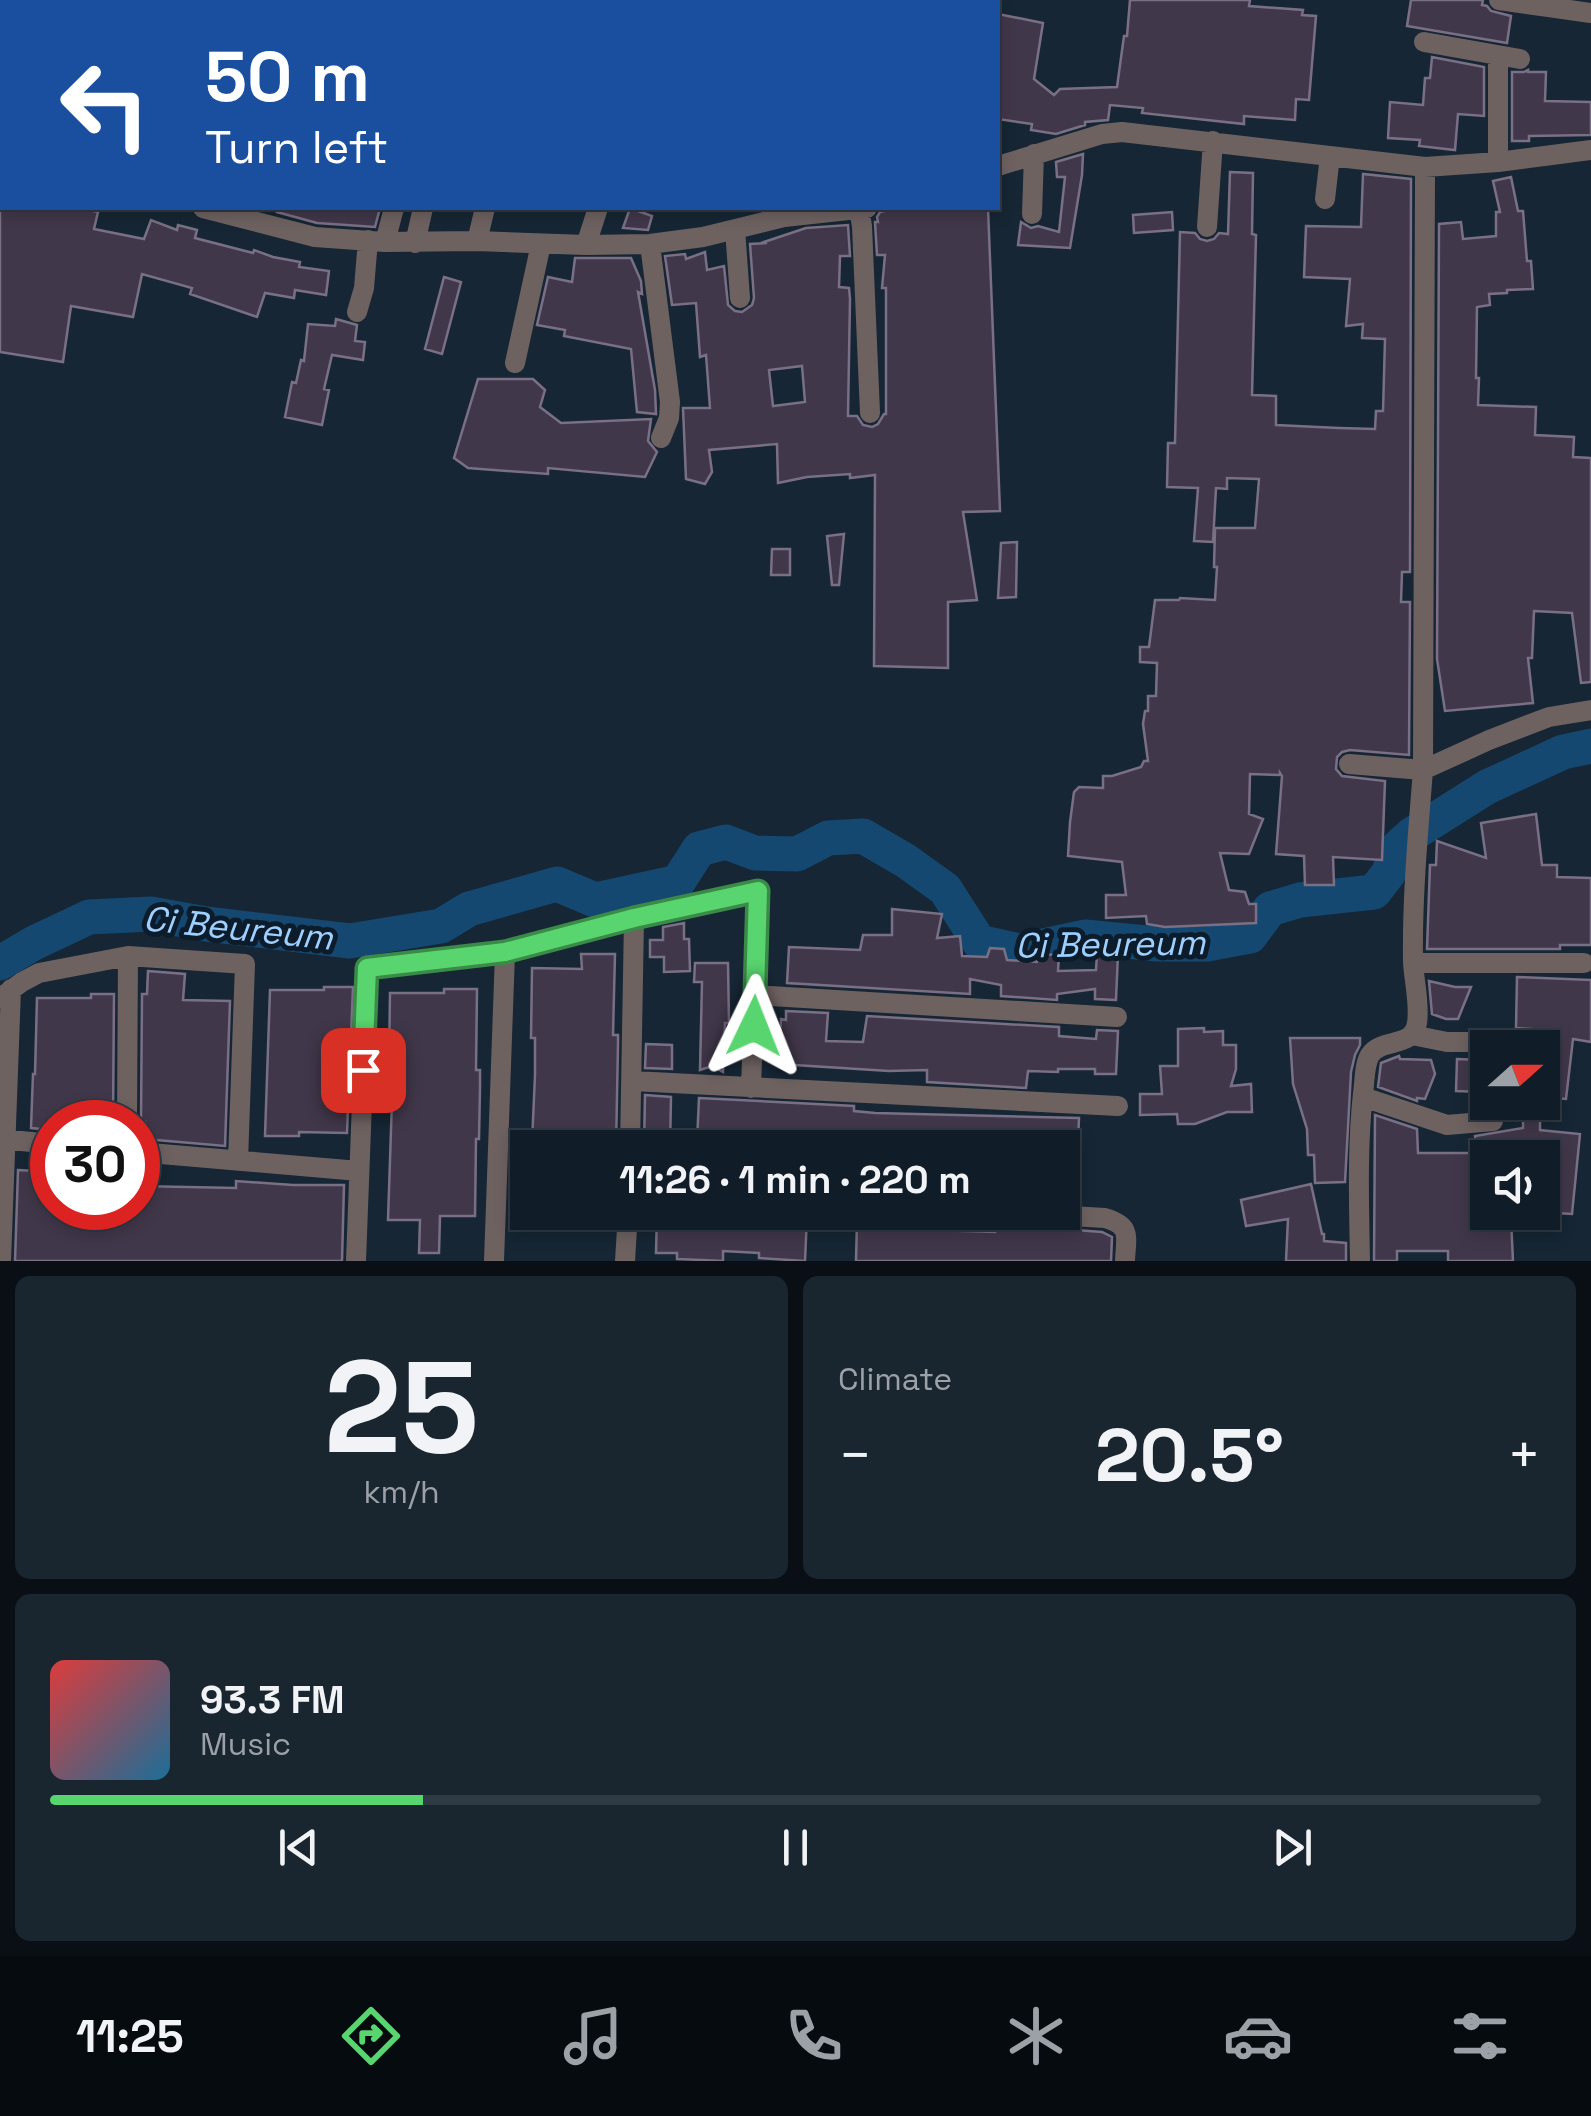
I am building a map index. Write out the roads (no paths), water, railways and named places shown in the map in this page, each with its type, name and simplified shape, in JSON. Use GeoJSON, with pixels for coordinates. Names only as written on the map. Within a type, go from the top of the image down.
{"type":"FeatureCollection","features":[{"type":"Feature","properties":{"kind":"street"},"geometry":{"type":"LineString","coordinates":[[1499,0],[1591,13]]}},
{"type":"Feature","properties":{"kind":"street"},"geometry":{"type":"LineString","coordinates":[[1424,42],[1509,58],[1498,162]]}},
{"type":"Feature","properties":{"kind":"street"},"geometry":{"type":"LineString","coordinates":[[1000,165],[1102,134],[1122,132],[1425,167],[1591,150]]}},
{"type":"Feature","properties":{"kind":"street"},"geometry":{"type":"LineString","coordinates":[[1206,227],[1213,141]]}},
{"type":"Feature","properties":{"kind":"street"},"geometry":{"type":"LineString","coordinates":[[1032,214],[1034,154]]}},
{"type":"Feature","properties":{"kind":"street"},"geometry":{"type":"LineString","coordinates":[[1325,198],[1330,156]]}},
{"type":"Feature","properties":{"kind":"street"},"geometry":{"type":"LineString","coordinates":[[1360,1261],[1360,1116],[1366,1064],[1372,1052],[1385,1044],[1412,1036],[1418,1022],[1413,964],[1415,863],[1423,770],[1425,167]]}},
{"type":"Feature","properties":{"kind":"street"},"geometry":{"type":"LineString","coordinates":[[211,210],[315,236],[416,243],[586,245],[650,244],[847,210]]}},
{"type":"Feature","properties":{"kind":"street"},"geometry":{"type":"LineString","coordinates":[[358,312],[376,241],[393,210]]}},
{"type":"Feature","properties":{"kind":"street"},"geometry":{"type":"LineString","coordinates":[[416,243],[424,210]]}},
{"type":"Feature","properties":{"kind":"street"},"geometry":{"type":"LineString","coordinates":[[477,241],[485,210]]}},
{"type":"Feature","properties":{"kind":"street"},"geometry":{"type":"LineString","coordinates":[[586,245],[597,210]]}},
{"type":"Feature","properties":{"kind":"street"},"geometry":{"type":"LineString","coordinates":[[863,210],[870,413]]}},
{"type":"Feature","properties":{"kind":"street"},"geometry":{"type":"LineString","coordinates":[[735,229],[740,298]]}},
{"type":"Feature","properties":{"kind":"street"},"geometry":{"type":"LineString","coordinates":[[516,363],[541,244]]}},
{"type":"Feature","properties":{"kind":"street"},"geometry":{"type":"LineString","coordinates":[[650,244],[670,402],[661,438]]}},
{"type":"Feature","properties":{"kind":"street"},"geometry":{"type":"LineString","coordinates":[[1349,764],[1423,770],[1549,716],[1591,710]]}},
{"type":"Feature","properties":{"kind":"street"},"geometry":{"type":"LineString","coordinates":[[356,1261],[367,968],[505,952],[758,891],[751,1088]]}},
{"type":"Feature","properties":{"kind":"street"},"geometry":{"type":"LineString","coordinates":[[631,1130],[634,918]]}},
{"type":"Feature","properties":{"kind":"street"},"geometry":{"type":"LineString","coordinates":[[494,1261],[505,952]]}},
{"type":"Feature","properties":{"kind":"street"},"geometry":{"type":"LineString","coordinates":[[1,1261],[6,994],[40,973],[128,956],[244,964],[238,1161]]}},
{"type":"Feature","properties":{"kind":"street"},"geometry":{"type":"LineString","coordinates":[[127,1100],[128,956]]}},
{"type":"Feature","properties":{"kind":"street"},"geometry":{"type":"LineString","coordinates":[[1413,964],[1584,963]]}},
{"type":"Feature","properties":{"kind":"street"},"geometry":{"type":"LineString","coordinates":[[755,995],[1116,1017]]}},
{"type":"Feature","properties":{"kind":"street"},"geometry":{"type":"LineString","coordinates":[[1412,1036],[1470,1042]]}},
{"type":"Feature","properties":{"kind":"street"},"geometry":{"type":"LineString","coordinates":[[633,1081],[1118,1106]]}},
{"type":"Feature","properties":{"kind":"street"},"geometry":{"type":"LineString","coordinates":[[1363,1097],[1447,1125],[1493,1122]]}},
{"type":"Feature","properties":{"kind":"street"},"geometry":{"type":"LineString","coordinates":[[3,1140],[30,1142]]}},
{"type":"Feature","properties":{"kind":"street"},"geometry":{"type":"LineString","coordinates":[[160,1154],[360,1171]]}},
{"type":"Feature","properties":{"kind":"street"},"geometry":{"type":"LineString","coordinates":[[1080,1216],[1120,1222],[1126,1235],[1125,1261]]}},
{"type":"Feature","properties":{"kind":"street"},"geometry":{"type":"LineString","coordinates":[[626,1261],[627,1230]]}},
{"type":"Feature","properties":{"kind":"waterway","name":"Ci Beureum"},"geometry":{"type":"LineString","coordinates":[[0,963],[89,917],[151,914],[350,941],[441,926],[469,909],[557,884],[595,900],[678,882],[699,849],[726,842],[755,853],[797,854],[828,838],[863,836],[945,889],[979,942],[1019,951],[1085,937],[1207,944],[1250,936],[1270,909],[1300,900],[1374,892],[1388,874],[1398,847],[1411,835],[1487,787],[1563,752],[1591,746]]}}]}
